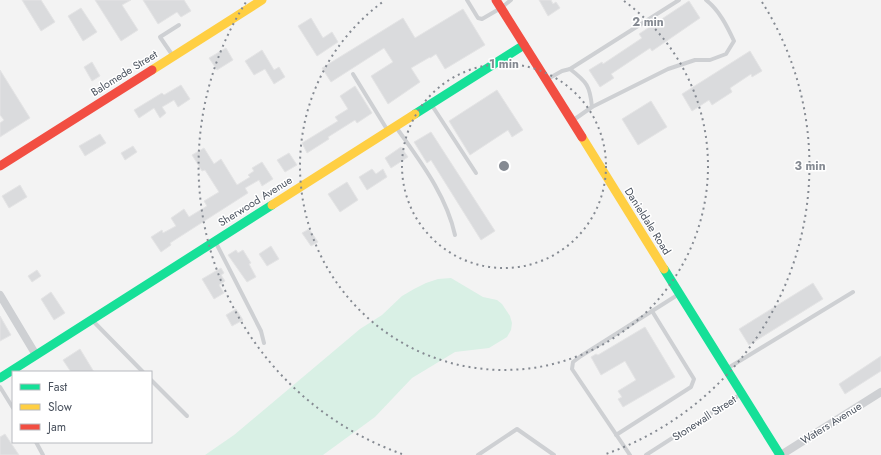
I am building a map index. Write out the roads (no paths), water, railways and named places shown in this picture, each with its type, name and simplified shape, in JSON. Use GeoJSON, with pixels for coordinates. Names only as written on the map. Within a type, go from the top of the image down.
{"type":"FeatureCollection","features":[{"type":"Feature","properties":{"kind":"street","name":"Balomede Street"},"geometry":{"type":"LineString","coordinates":[[0,166],[262,0]]}},
{"type":"Feature","properties":{"kind":"street","name":"Danieldale Road"},"geometry":{"type":"LineString","coordinates":[[496,0],[780,455]]}},
{"type":"Feature","properties":{"kind":"street","name":"Sherwood Avenue"},"geometry":{"type":"LineString","coordinates":[[0,378],[524,45]]}},
{"type":"Feature","properties":{"kind":"street"},"geometry":{"type":"LineString","coordinates":[[0,295],[36,355]]}},
{"type":"Feature","properties":{"kind":"street","name":"Waters Avenue"},"geometry":{"type":"LineString","coordinates":[[780,455],[881,392]]}},
{"type":"Feature","properties":{"kind":"lane"},"geometry":{"type":"LineString","coordinates":[[468,0],[478,18],[482,19],[501,8],[511,0]]}},
{"type":"Feature","properties":{"kind":"lane"},"geometry":{"type":"LineString","coordinates":[[546,81],[562,71],[570,69],[679,0]]}},
{"type":"Feature","properties":{"kind":"lane"},"geometry":{"type":"LineString","coordinates":[[572,122],[592,107],[668,69],[695,60],[710,60],[726,54],[734,41],[727,25],[712,4],[706,0]]}},
{"type":"Feature","properties":{"kind":"lane"},"geometry":{"type":"LineString","coordinates":[[173,56],[160,37],[179,25]]}},
{"type":"Feature","properties":{"kind":"lane"},"geometry":{"type":"LineString","coordinates":[[570,69],[582,78],[591,92],[592,107]]}},
{"type":"Feature","properties":{"kind":"lane"},"geometry":{"type":"LineString","coordinates":[[353,74],[392,129],[432,179],[452,222],[455,235]]}},
{"type":"Feature","properties":{"kind":"lane"},"geometry":{"type":"LineString","coordinates":[[431,104],[476,173]]}},
{"type":"Feature","properties":{"kind":"lane"},"geometry":{"type":"LineString","coordinates":[[215,241],[261,331],[264,343]]}},
{"type":"Feature","properties":{"kind":"lane"},"geometry":{"type":"LineString","coordinates":[[726,369],[853,292]]}},
{"type":"Feature","properties":{"kind":"lane"},"geometry":{"type":"LineString","coordinates":[[630,455],[572,369],[573,362],[679,294]]}},
{"type":"Feature","properties":{"kind":"lane"},"geometry":{"type":"LineString","coordinates":[[616,435],[691,387],[694,378],[652,311]]}},
{"type":"Feature","properties":{"kind":"lane"},"geometry":{"type":"LineString","coordinates":[[92,320],[143,371]]}},
{"type":"Feature","properties":{"kind":"lane"},"geometry":{"type":"LineString","coordinates":[[152,381],[187,416]]}},
{"type":"Feature","properties":{"kind":"lane"},"geometry":{"type":"LineString","coordinates":[[0,387],[12,406]]}},
{"type":"Feature","properties":{"kind":"lane","name":"Stonewall Street"},"geometry":{"type":"LineString","coordinates":[[646,455],[741,394]]}},
{"type":"Feature","properties":{"kind":"lane"},"geometry":{"type":"LineString","coordinates":[[478,455],[517,429],[554,455]]}},
{"type":"Feature","properties":{"kind":"lane"},"geometry":{"type":"LineString","coordinates":[[37,443],[43,455]]}}]}
